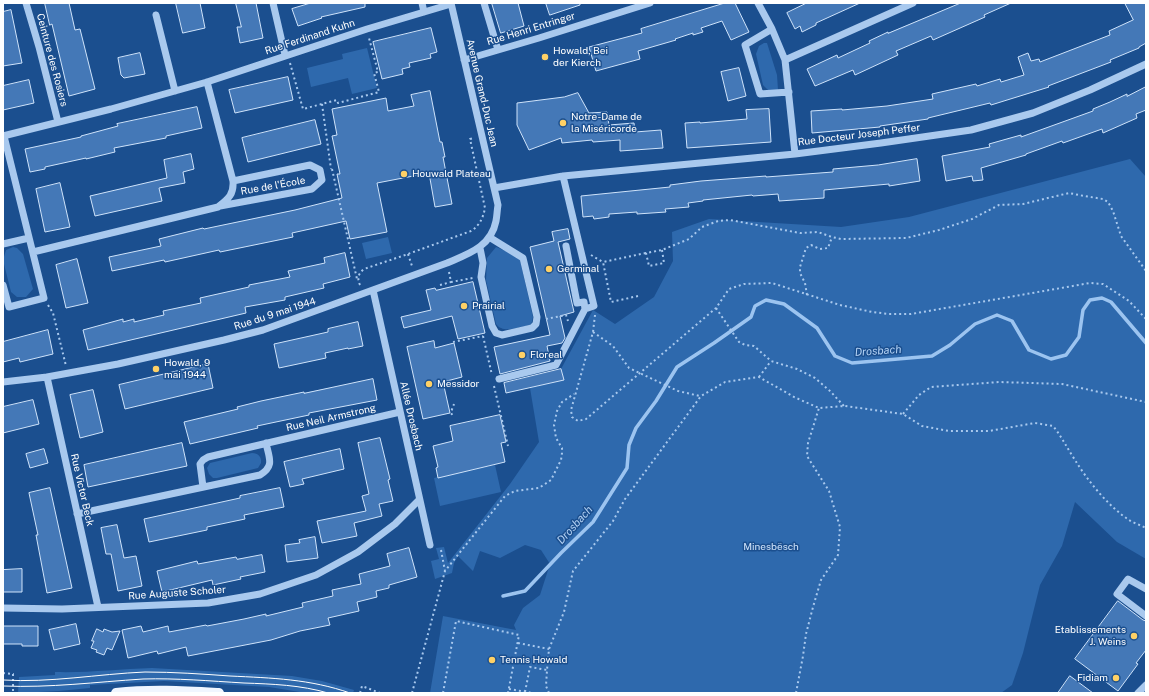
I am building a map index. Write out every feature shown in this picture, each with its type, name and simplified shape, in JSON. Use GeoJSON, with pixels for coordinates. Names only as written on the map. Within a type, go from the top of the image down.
{"type":"FeatureCollection","features":[{"type":"Feature","properties":{"kind":"main road"},"geometry":{"type":"LineString","coordinates":[[116,693],[138,690],[219,693]]}},
{"type":"Feature","properties":{"kind":"street","name":"Ceinture des Rosiers"},"geometry":{"type":"LineString","coordinates":[[26,3],[58,122]]}},
{"type":"Feature","properties":{"kind":"street"},"geometry":{"type":"LineString","coordinates":[[274,3],[285,55]]}},
{"type":"Feature","properties":{"kind":"street"},"geometry":{"type":"LineString","coordinates":[[422,3],[424,12]]}},
{"type":"Feature","properties":{"kind":"street","name":"Rue Ferdinand Kuhn"},"geometry":{"type":"LineString","coordinates":[[4,136],[111,109],[206,82],[285,55],[451,3]]}},
{"type":"Feature","properties":{"kind":"street","name":"Avenue Grand-Duc Jean"},"geometry":{"type":"LineString","coordinates":[[451,3],[494,188]]}},
{"type":"Feature","properties":{"kind":"street"},"geometry":{"type":"LineString","coordinates":[[484,3],[498,50]]}},
{"type":"Feature","properties":{"kind":"street","name":"Rue Henri Entringer"},"geometry":{"type":"LineString","coordinates":[[464,60],[650,3]]}},
{"type":"Feature","properties":{"kind":"street"},"geometry":{"type":"LineString","coordinates":[[758,3],[772,29],[785,60],[795,154]]}},
{"type":"Feature","properties":{"kind":"street"},"geometry":{"type":"LineString","coordinates":[[785,60],[913,3]]}},
{"type":"Feature","properties":{"kind":"street"},"geometry":{"type":"LineString","coordinates":[[156,15],[175,91]]}},
{"type":"Feature","properties":{"kind":"street"},"geometry":{"type":"LineString","coordinates":[[772,29],[745,45],[760,94],[789,92]]}},
{"type":"Feature","properties":{"kind":"street","name":"Rue Docteur Joseph Peffer"},"geometry":{"type":"LineString","coordinates":[[494,188],[563,176],[795,154],[971,130],[1033,113],[1090,90],[1146,64]]}},
{"type":"Feature","properties":{"kind":"street","name":"Rue de l'École"},"geometry":{"type":"LineString","coordinates":[[206,82],[233,181],[233,187],[229,198],[218,207]]}},
{"type":"Feature","properties":{"kind":"street"},"geometry":{"type":"LineString","coordinates":[[3,285],[8,307],[44,298],[4,136]]}},
{"type":"Feature","properties":{"kind":"street","name":"Rue de l'École"},"geometry":{"type":"LineString","coordinates":[[33,252],[218,207],[312,190],[322,180],[320,170],[310,165],[233,181]]}},
{"type":"Feature","properties":{"kind":"street"},"geometry":{"type":"LineString","coordinates":[[563,176],[594,306],[585,309]]}},
{"type":"Feature","properties":{"kind":"street","name":"Rue du 9 mai 1944"},"geometry":{"type":"LineString","coordinates":[[3,382],[47,377],[158,356],[263,330],[447,263],[480,248],[489,237],[496,222],[498,205],[494,188]]}},
{"type":"Feature","properties":{"kind":"street"},"geometry":{"type":"LineString","coordinates":[[480,248],[483,263],[481,277],[492,326],[496,333],[502,335],[532,328],[536,324],[537,317],[524,258],[489,237]]}},
{"type":"Feature","properties":{"kind":"street"},"geometry":{"type":"LineString","coordinates":[[3,244],[29,238]]}},
{"type":"Feature","properties":{"kind":"street"},"geometry":{"type":"LineString","coordinates":[[499,379],[556,365],[585,309],[584,302],[577,304],[566,246]]}},
{"type":"Feature","properties":{"kind":"street","name":"Allée Drosbach"},"geometry":{"type":"LineString","coordinates":[[373,290],[430,545]]}},
{"type":"Feature","properties":{"kind":"street","name":"Rue Victor Beck"},"geometry":{"type":"LineString","coordinates":[[47,377],[98,607]]}},
{"type":"Feature","properties":{"kind":"street","name":"Rue Neil Armstrong"},"geometry":{"type":"LineString","coordinates":[[203,487],[200,464],[208,457],[400,412]]}},
{"type":"Feature","properties":{"kind":"street"},"geometry":{"type":"LineString","coordinates":[[77,514],[260,475],[268,470],[270,464],[266,443]]}},
{"type":"Feature","properties":{"kind":"street","name":"Rue Auguste Scholer"},"geometry":{"type":"LineString","coordinates":[[3,608],[62,608],[208,603],[260,594],[316,575],[358,552],[395,524],[419,500]]}},
{"type":"Feature","properties":{"kind":"street"},"geometry":{"type":"LineString","coordinates":[[1146,589],[1128,579],[1117,594],[1146,616]]}},
{"type":"Feature","properties":{"kind":"street"},"geometry":{"type":"LineString","coordinates":[[1138,693],[1146,685]]}},
{"type":"Feature","properties":{"kind":"path"},"geometry":{"type":"LineString","coordinates":[[285,55],[291,64],[302,109],[337,100],[338,103],[379,92],[374,73],[378,72],[367,29]]}},
{"type":"Feature","properties":{"kind":"path"},"geometry":{"type":"LineString","coordinates":[[322,104],[332,169],[362,294]]}},
{"type":"Feature","properties":{"kind":"path"},"geometry":{"type":"LineString","coordinates":[[358,279],[359,273],[364,269],[471,231],[478,226],[483,217],[485,208],[470,139],[482,137]]}},
{"type":"Feature","properties":{"kind":"path"},"geometry":{"type":"LineString","coordinates":[[321,174],[332,169]]}},
{"type":"Feature","properties":{"kind":"path"},"geometry":{"type":"LineString","coordinates":[[638,296],[612,302],[603,262],[662,250],[689,239],[702,227],[718,220],[730,220],[800,233],[818,232],[841,239],[906,238],[972,219],[999,204],[1023,204],[1068,193],[1103,199],[1108,202],[1113,211],[1121,236],[1146,271]]}},
{"type":"Feature","properties":{"kind":"path"},"geometry":{"type":"LineString","coordinates":[[806,295],[805,282],[800,273],[800,267],[806,248],[811,244],[820,249],[828,248],[832,237]]}},
{"type":"Feature","properties":{"kind":"path"},"geometry":{"type":"LineString","coordinates":[[646,253],[649,266],[664,263],[662,250]]}},
{"type":"Feature","properties":{"kind":"path"},"geometry":{"type":"LineString","coordinates":[[408,254],[413,268]]}},
{"type":"Feature","properties":{"kind":"path"},"geometry":{"type":"LineString","coordinates":[[447,263],[451,282]]}},
{"type":"Feature","properties":{"kind":"path"},"geometry":{"type":"LineString","coordinates":[[440,285],[481,277]]}},
{"type":"Feature","properties":{"kind":"path"},"geometry":{"type":"LineString","coordinates":[[594,306],[595,317],[593,332],[571,410],[572,417],[578,421],[586,419],[716,308],[729,289],[744,284],[772,283],[840,306],[889,314],[911,314],[1090,283],[1103,284],[1129,301],[1146,319]]}},
{"type":"Feature","properties":{"kind":"path"},"geometry":{"type":"LineString","coordinates":[[44,298],[53,313],[68,373]]}},
{"type":"Feature","properties":{"kind":"path"},"geometry":{"type":"LineString","coordinates":[[716,308],[739,342],[745,345],[754,346],[771,362],[797,369],[815,378],[830,390],[845,406]]}},
{"type":"Feature","properties":{"kind":"path"},"geometry":{"type":"LineString","coordinates":[[537,321],[566,315],[571,336]]}},
{"type":"Feature","properties":{"kind":"path"},"geometry":{"type":"LineString","coordinates":[[593,332],[613,346],[628,368],[678,390],[701,396]]}},
{"type":"Feature","properties":{"kind":"path"},"geometry":{"type":"LineString","coordinates":[[453,342],[496,333]]}},
{"type":"Feature","properties":{"kind":"path"},"geometry":{"type":"LineString","coordinates":[[483,336],[508,446]]}},
{"type":"Feature","properties":{"kind":"path"},"geometry":{"type":"LineString","coordinates":[[759,378],[771,362]]}},
{"type":"Feature","properties":{"kind":"path"},"geometry":{"type":"LineString","coordinates":[[548,693],[546,686],[549,650],[564,612],[573,571],[613,521],[625,499],[701,396],[725,382],[759,378],[794,397],[819,408],[845,406],[903,414],[922,426],[948,431],[989,431],[1035,423],[1053,426],[1062,437],[1075,460],[1089,480],[1111,505],[1130,521],[1146,528]]}},
{"type":"Feature","properties":{"kind":"path"},"geometry":{"type":"LineString","coordinates":[[903,414],[919,395],[931,387],[999,382],[1062,384],[1146,402]]}},
{"type":"Feature","properties":{"kind":"path"},"geometry":{"type":"LineString","coordinates":[[412,693],[446,571],[505,496],[515,491],[539,488],[551,480],[561,460],[562,453],[562,448],[556,438],[554,425],[557,411],[562,402],[576,394]]}},
{"type":"Feature","properties":{"kind":"path"},"geometry":{"type":"LineString","coordinates":[[452,415],[451,412],[454,404]]}},
{"type":"Feature","properties":{"kind":"path"},"geometry":{"type":"LineString","coordinates":[[796,693],[806,634],[813,607],[821,580],[838,555],[840,534],[840,527],[829,491],[807,456],[808,443],[819,408]]}},
{"type":"Feature","properties":{"kind":"path"},"geometry":{"type":"LineString","coordinates":[[441,550],[446,571]]}},
{"type":"Feature","properties":{"kind":"path"},"geometry":{"type":"LineString","coordinates":[[443,693],[456,622],[519,635],[508,693]]}},
{"type":"Feature","properties":{"kind":"path"},"geometry":{"type":"LineString","coordinates":[[518,643],[549,650]]}},
{"type":"Feature","properties":{"kind":"path"},"geometry":{"type":"LineString","coordinates":[[525,692],[530,667],[547,670]]}},
{"type":"Feature","properties":{"kind":"path"},"geometry":{"type":"LineString","coordinates":[[3,673],[13,674],[13,693]]}},
{"type":"Feature","properties":{"kind":"path"},"geometry":{"type":"LineString","coordinates":[[360,693],[362,686],[380,693]]}},
{"type":"Feature","properties":{"kind":"path"},"geometry":{"type":"LineString","coordinates":[[509,689],[533,693]]}},
{"type":"Feature","properties":{"kind":"green space"},"geometry":{"type":"Polygon","coordinates":[[[767,43],[777,75],[778,90],[768,90],[763,85],[756,54],[759,46],[767,43]]]}},
{"type":"Feature","properties":{"kind":"green space"},"geometry":{"type":"Polygon","coordinates":[[[367,48],[377,88],[352,94],[348,78],[311,87],[307,68],[343,59],[342,54],[367,48]]]}},
{"type":"Feature","properties":{"kind":"green space","name":"Minesbësch"},"geometry":{"type":"Polygon","coordinates":[[[1130,159],[1146,177],[1146,559],[1117,542],[1075,502],[1062,546],[1040,585],[1023,653],[1012,685],[1001,693],[430,693],[443,616],[516,630],[514,625],[523,608],[540,595],[550,564],[541,550],[525,545],[500,558],[480,551],[473,571],[458,556],[454,563],[452,573],[435,579],[431,561],[439,559],[436,548],[444,547],[448,563],[510,484],[539,442],[530,388],[564,380],[561,369],[593,310],[615,324],[654,297],[673,261],[672,232],[709,219],[841,227],[909,217],[1130,159]]]}},
{"type":"Feature","properties":{"kind":"green space"},"geometry":{"type":"Polygon","coordinates":[[[388,237],[392,253],[366,259],[362,243],[388,237]]]}},
{"type":"Feature","properties":{"kind":"green space"},"geometry":{"type":"Polygon","coordinates":[[[13,247],[17,248],[23,254],[33,289],[26,297],[17,297],[11,292],[3,260],[6,250],[13,247]]]}},
{"type":"Feature","properties":{"kind":"green space"},"geometry":{"type":"Polygon","coordinates":[[[496,247],[506,251],[520,260],[533,317],[530,325],[503,329],[496,324],[486,280],[487,258],[496,247]]]}},
{"type":"Feature","properties":{"kind":"green space"},"geometry":{"type":"Polygon","coordinates":[[[252,453],[258,455],[261,459],[261,463],[258,468],[217,478],[213,478],[209,474],[207,468],[210,463],[252,453]]]}},
{"type":"Feature","properties":{"kind":"green space"},"geometry":{"type":"Polygon","coordinates":[[[495,465],[501,492],[440,506],[434,478],[495,465]]]}},
{"type":"Feature","properties":{"kind":"green space"},"geometry":{"type":"Polygon","coordinates":[[[152,668],[292,676],[322,681],[354,690],[353,693],[306,693],[269,687],[164,681],[90,685],[90,688],[18,693],[19,677],[55,675],[55,672],[152,668]]]}},
{"type":"Feature","properties":{"kind":"building"},"geometry":{"type":"Polygon","coordinates":[[[45,3],[69,3],[75,30],[80,29],[95,89],[69,96],[52,24],[50,25],[45,3]]]}},
{"type":"Feature","properties":{"kind":"building"},"geometry":{"type":"Polygon","coordinates":[[[176,3],[200,3],[205,28],[183,33],[176,3]]]}},
{"type":"Feature","properties":{"kind":"building"},"geometry":{"type":"Polygon","coordinates":[[[236,3],[256,3],[263,38],[240,43],[237,27],[241,27],[236,3]]]}},
{"type":"Feature","properties":{"kind":"building"},"geometry":{"type":"Polygon","coordinates":[[[311,3],[365,3],[365,7],[321,17],[322,18],[298,26],[292,9],[311,3]]]}},
{"type":"Feature","properties":{"kind":"building"},"geometry":{"type":"Polygon","coordinates":[[[492,3],[518,3],[524,26],[501,33],[492,3]]]}},
{"type":"Feature","properties":{"kind":"building"},"geometry":{"type":"Polygon","coordinates":[[[546,3],[580,3],[580,5],[550,15],[546,3]]]}},
{"type":"Feature","properties":{"kind":"building"},"geometry":{"type":"Polygon","coordinates":[[[725,3],[735,3],[749,32],[731,40],[722,21],[701,28],[703,32],[693,35],[693,33],[675,39],[676,40],[638,51],[640,59],[596,71],[589,47],[642,33],[641,29],[725,3]]]}},
{"type":"Feature","properties":{"kind":"building"},"geometry":{"type":"Polygon","coordinates":[[[807,3],[860,3],[816,23],[816,25],[802,32],[800,26],[795,29],[787,13],[807,3]]]}},
{"type":"Feature","properties":{"kind":"building"},"geometry":{"type":"Polygon","coordinates":[[[961,3],[1011,3],[984,15],[985,17],[933,40],[931,36],[896,51],[898,55],[855,75],[853,70],[815,86],[807,69],[837,55],[838,58],[870,43],[869,41],[888,32],[961,3]]]}},
{"type":"Feature","properties":{"kind":"building"},"geometry":{"type":"Polygon","coordinates":[[[1125,3],[1146,3],[1146,43],[1139,48],[1110,60],[1111,62],[1048,86],[1049,87],[991,105],[990,103],[928,119],[880,127],[812,133],[811,111],[887,106],[933,99],[932,94],[976,84],[977,86],[1000,79],[1001,82],[1024,75],[1018,57],[1028,53],[1031,61],[1039,59],[1040,62],[1110,35],[1109,31],[1133,20],[1125,3]]]}},
{"type":"Feature","properties":{"kind":"building"},"geometry":{"type":"Polygon","coordinates":[[[11,10],[22,63],[3,66],[3,12],[11,10]]]}},
{"type":"Feature","properties":{"kind":"building"},"geometry":{"type":"Polygon","coordinates":[[[431,28],[437,52],[430,54],[431,58],[409,63],[410,67],[402,69],[403,74],[382,79],[373,42],[431,28]]]}},
{"type":"Feature","properties":{"kind":"building"},"geometry":{"type":"Polygon","coordinates":[[[140,53],[145,74],[124,78],[121,75],[118,58],[140,53]]]}},
{"type":"Feature","properties":{"kind":"building"},"geometry":{"type":"Polygon","coordinates":[[[739,68],[746,96],[728,101],[721,72],[739,68]]]}},
{"type":"Feature","properties":{"kind":"building"},"geometry":{"type":"Polygon","coordinates":[[[288,77],[293,100],[235,113],[229,90],[288,77]]]}},
{"type":"Feature","properties":{"kind":"building"},"geometry":{"type":"Polygon","coordinates":[[[29,80],[34,103],[3,110],[3,86],[29,80]]]}},
{"type":"Feature","properties":{"kind":"building"},"geometry":{"type":"Polygon","coordinates":[[[1146,87],[1146,110],[1136,114],[1137,118],[1103,133],[1102,129],[1063,143],[1062,141],[1026,155],[981,168],[983,180],[973,181],[972,176],[946,181],[942,156],[990,147],[989,144],[1021,135],[1021,137],[1093,111],[1093,109],[1146,87]]]}},
{"type":"Feature","properties":{"kind":"building"},"geometry":{"type":"Polygon","coordinates":[[[430,91],[440,142],[442,142],[445,157],[443,157],[452,204],[435,207],[429,173],[377,183],[387,232],[350,239],[346,221],[292,233],[293,237],[220,252],[219,250],[165,262],[164,260],[112,271],[109,257],[161,246],[159,239],[203,228],[295,210],[342,198],[337,174],[340,174],[332,136],[337,135],[332,109],[386,98],[388,111],[414,106],[411,95],[430,91]]]}},
{"type":"Feature","properties":{"kind":"building","name":"Notre-Dame de la Miséricorde"},"geometry":{"type":"Polygon","coordinates":[[[578,93],[589,113],[607,112],[609,125],[634,123],[635,132],[661,130],[663,148],[620,151],[620,140],[593,142],[592,140],[562,143],[561,138],[529,150],[517,125],[517,103],[564,97],[578,93]]]}},
{"type":"Feature","properties":{"kind":"building"},"geometry":{"type":"Polygon","coordinates":[[[197,107],[202,128],[166,136],[166,138],[114,148],[115,152],[45,167],[45,169],[30,172],[25,149],[81,137],[118,126],[117,124],[197,107]]]}},
{"type":"Feature","properties":{"kind":"building"},"geometry":{"type":"Polygon","coordinates":[[[769,109],[771,142],[687,148],[685,123],[747,119],[746,110],[769,109]]]}},
{"type":"Feature","properties":{"kind":"building"},"geometry":{"type":"Polygon","coordinates":[[[315,120],[321,144],[248,162],[242,138],[315,120]]]}},
{"type":"Feature","properties":{"kind":"building"},"geometry":{"type":"Polygon","coordinates":[[[191,154],[194,169],[183,172],[185,183],[159,188],[162,201],[95,216],[90,196],[167,178],[164,160],[191,154]]]}},
{"type":"Feature","properties":{"kind":"building"},"geometry":{"type":"Polygon","coordinates":[[[917,159],[920,181],[889,186],[889,184],[824,190],[824,198],[779,201],[778,194],[752,195],[703,200],[688,203],[689,207],[665,209],[666,212],[609,214],[609,217],[594,219],[593,216],[583,217],[581,196],[670,187],[670,185],[701,181],[833,172],[833,169],[878,165],[917,159]]]}},
{"type":"Feature","properties":{"kind":"building"},"geometry":{"type":"Polygon","coordinates":[[[60,183],[70,227],[45,232],[36,189],[60,183]]]}},
{"type":"Feature","properties":{"kind":"building"},"geometry":{"type":"Polygon","coordinates":[[[568,229],[570,239],[558,242],[574,312],[560,316],[565,338],[562,343],[547,346],[550,361],[500,374],[494,347],[550,335],[530,247],[554,241],[552,232],[568,229]]]}},
{"type":"Feature","properties":{"kind":"building"},"geometry":{"type":"Polygon","coordinates":[[[345,253],[350,277],[323,284],[324,288],[285,297],[285,300],[245,307],[246,313],[88,350],[83,330],[123,319],[123,322],[134,319],[134,322],[164,315],[163,311],[201,303],[200,298],[249,287],[249,285],[290,277],[288,271],[325,263],[324,258],[345,253]]]}},
{"type":"Feature","properties":{"kind":"building"},"geometry":{"type":"Polygon","coordinates":[[[77,259],[88,303],[66,308],[56,265],[77,259]]]}},
{"type":"Feature","properties":{"kind":"building","name":"Prairial"},"geometry":{"type":"Polygon","coordinates":[[[473,282],[485,333],[458,339],[452,316],[404,328],[401,317],[431,310],[426,290],[435,288],[436,290],[473,282]]]}},
{"type":"Feature","properties":{"kind":"building"},"geometry":{"type":"Polygon","coordinates":[[[358,322],[363,346],[325,353],[326,358],[279,368],[274,344],[328,332],[328,329],[358,322]]]}},
{"type":"Feature","properties":{"kind":"building"},"geometry":{"type":"Polygon","coordinates":[[[48,330],[53,354],[20,362],[19,358],[3,362],[3,342],[48,330]]]}},
{"type":"Feature","properties":{"kind":"building","name":"Messidor"},"geometry":{"type":"Polygon","coordinates":[[[434,341],[435,348],[454,343],[462,377],[443,382],[450,413],[423,419],[407,347],[434,341]]]}},
{"type":"Feature","properties":{"kind":"building"},"geometry":{"type":"Polygon","coordinates":[[[208,364],[213,388],[125,409],[119,385],[208,364]]]}},
{"type":"Feature","properties":{"kind":"building"},"geometry":{"type":"Polygon","coordinates":[[[561,369],[564,380],[506,393],[504,383],[561,369]]]}},
{"type":"Feature","properties":{"kind":"building"},"geometry":{"type":"Polygon","coordinates":[[[373,379],[377,400],[309,413],[309,415],[257,426],[258,428],[190,444],[184,422],[238,409],[237,407],[261,401],[373,379]]]}},
{"type":"Feature","properties":{"kind":"building"},"geometry":{"type":"Polygon","coordinates":[[[93,390],[103,432],[80,438],[70,395],[93,390]]]}},
{"type":"Feature","properties":{"kind":"building"},"geometry":{"type":"Polygon","coordinates":[[[33,400],[39,424],[3,433],[3,407],[33,400]]]}},
{"type":"Feature","properties":{"kind":"building"},"geometry":{"type":"Polygon","coordinates":[[[500,415],[506,442],[501,443],[505,462],[438,478],[436,468],[438,467],[433,446],[453,441],[450,426],[500,415]]]}},
{"type":"Feature","properties":{"kind":"building"},"geometry":{"type":"Polygon","coordinates":[[[380,438],[390,479],[388,480],[393,501],[379,504],[382,516],[354,523],[357,536],[322,543],[317,521],[366,511],[362,496],[369,494],[358,443],[380,438]]]}},
{"type":"Feature","properties":{"kind":"building"},"geometry":{"type":"Polygon","coordinates":[[[182,443],[187,466],[88,487],[84,465],[182,443]]]}},
{"type":"Feature","properties":{"kind":"building"},"geometry":{"type":"Polygon","coordinates":[[[44,449],[48,463],[30,468],[26,454],[44,449]]]}},
{"type":"Feature","properties":{"kind":"building"},"geometry":{"type":"Polygon","coordinates":[[[340,449],[344,469],[302,479],[304,484],[290,487],[284,462],[340,449]]]}},
{"type":"Feature","properties":{"kind":"building"},"geometry":{"type":"Polygon","coordinates":[[[50,488],[72,588],[47,593],[36,535],[38,535],[29,493],[50,488]]]}},
{"type":"Feature","properties":{"kind":"building"},"geometry":{"type":"Polygon","coordinates":[[[280,488],[284,507],[244,515],[245,519],[207,527],[207,530],[149,542],[144,519],[280,488]]]}},
{"type":"Feature","properties":{"kind":"building"},"geometry":{"type":"Polygon","coordinates":[[[117,525],[124,558],[136,556],[142,586],[118,591],[111,554],[106,554],[101,528],[117,525]]]}},
{"type":"Feature","properties":{"kind":"building"},"geometry":{"type":"Polygon","coordinates":[[[315,537],[318,558],[287,562],[285,545],[300,543],[299,540],[315,537]]]}},
{"type":"Feature","properties":{"kind":"building"},"geometry":{"type":"Polygon","coordinates":[[[409,548],[417,577],[389,585],[389,588],[376,591],[377,597],[357,602],[359,611],[328,618],[330,625],[300,631],[271,640],[188,656],[186,647],[158,654],[157,651],[128,658],[122,630],[141,626],[143,632],[168,626],[169,632],[266,614],[266,616],[303,607],[302,603],[333,596],[332,590],[361,584],[359,574],[390,566],[387,554],[409,548]]]}},
{"type":"Feature","properties":{"kind":"building"},"geometry":{"type":"Polygon","coordinates":[[[262,555],[265,572],[240,577],[241,579],[213,585],[212,580],[162,592],[157,571],[197,561],[198,564],[236,557],[237,559],[262,555]]]}},
{"type":"Feature","properties":{"kind":"building"},"geometry":{"type":"Polygon","coordinates":[[[22,569],[22,592],[3,592],[3,570],[22,569]]]}},
{"type":"Feature","properties":{"kind":"building"},"geometry":{"type":"Polygon","coordinates":[[[1118,601],[1146,621],[1146,650],[1136,663],[1138,664],[1118,691],[1075,659],[1118,601]]]}},
{"type":"Feature","properties":{"kind":"building"},"geometry":{"type":"Polygon","coordinates":[[[76,624],[80,644],[54,650],[49,630],[76,624]]]}},
{"type":"Feature","properties":{"kind":"building"},"geometry":{"type":"Polygon","coordinates":[[[3,626],[38,626],[38,646],[3,644],[3,626]]]}},
{"type":"Feature","properties":{"kind":"building"},"geometry":{"type":"Polygon","coordinates":[[[97,629],[103,632],[104,629],[112,632],[120,631],[112,650],[107,648],[104,655],[91,648],[97,629]]]}},
{"type":"Feature","properties":{"kind":"building"},"geometry":{"type":"Polygon","coordinates":[[[1070,676],[1093,693],[1058,693],[1070,676]]]}},
{"type":"Feature","properties":{"kind":"waterway","name":"Drosbach"},"geometry":{"type":"LineString","coordinates":[[503,596],[525,591],[593,522],[627,468],[629,445],[636,428],[656,401],[677,367],[751,317],[755,306],[766,300],[784,304],[817,328],[835,356],[852,363],[932,356],[950,345],[975,324],[997,315],[1012,321],[1029,350],[1051,359],[1066,355],[1079,337],[1083,310],[1090,300],[1102,298],[1111,302],[1146,343]]}},
{"type":"Feature","properties":{"kind":"tram line"},"geometry":{"type":"LineString","coordinates":[[3,680],[21,681],[145,672],[177,673],[291,680],[335,688],[350,693]]}},
{"type":"Feature","properties":{"kind":"tram line"},"geometry":{"type":"LineString","coordinates":[[3,686],[56,685],[143,679],[168,679],[286,685],[328,693]]}},
{"type":"Feature","properties":{"kind":"place","name":"Howald, Bei der Kierch"},"geometry":{"type":"Point","coordinates":[545,57]}},
{"type":"Feature","properties":{"kind":"place","name":"Notre-Dame de la Miséricorde"},"geometry":{"type":"Point","coordinates":[563,123]}},
{"type":"Feature","properties":{"kind":"place","name":"Houwald Plateau"},"geometry":{"type":"Point","coordinates":[404,174]}},
{"type":"Feature","properties":{"kind":"place","name":"Germinal"},"geometry":{"type":"Point","coordinates":[549,269]}},
{"type":"Feature","properties":{"kind":"place","name":"Prairial"},"geometry":{"type":"Point","coordinates":[464,306]}},
{"type":"Feature","properties":{"kind":"place","name":"Floreal"},"geometry":{"type":"Point","coordinates":[522,355]}},
{"type":"Feature","properties":{"kind":"place","name":"Howald, 9 mai 1944"},"geometry":{"type":"Point","coordinates":[156,369]}},
{"type":"Feature","properties":{"kind":"place","name":"Messidor"},"geometry":{"type":"Point","coordinates":[429,384]}},
{"type":"Feature","properties":{"kind":"place","name":"Etablissements J. Weins"},"geometry":{"type":"Point","coordinates":[1134,636]}},
{"type":"Feature","properties":{"kind":"place","name":"Tennis Howald"},"geometry":{"type":"Point","coordinates":[492,660]}},
{"type":"Feature","properties":{"kind":"place","name":"Fidiam"},"geometry":{"type":"Point","coordinates":[1116,678]}}]}
